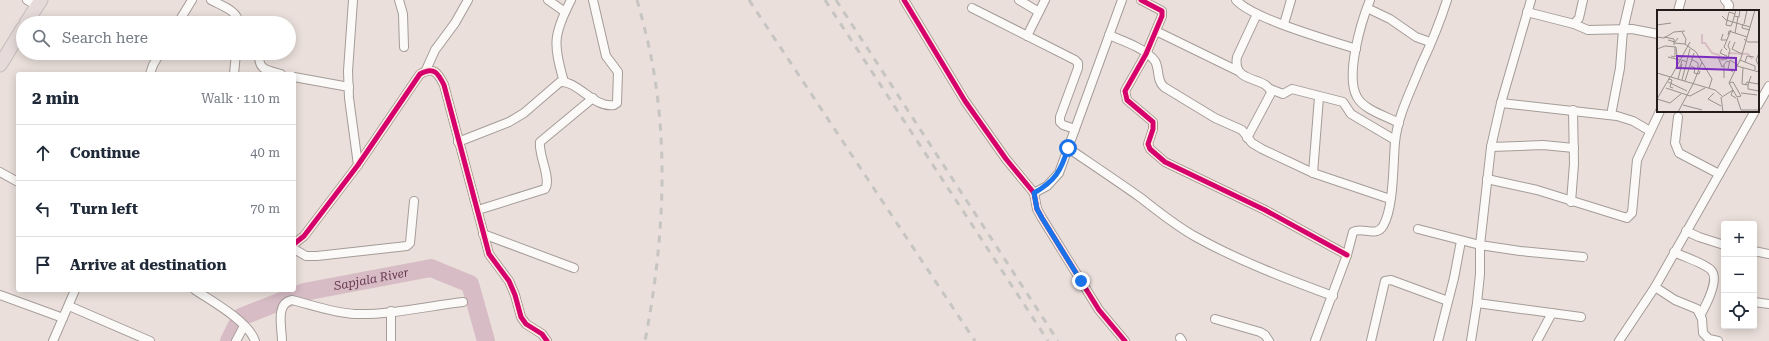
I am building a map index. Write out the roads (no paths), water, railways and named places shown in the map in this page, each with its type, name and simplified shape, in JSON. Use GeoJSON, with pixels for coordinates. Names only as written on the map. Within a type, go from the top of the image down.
{"type":"FeatureCollection","features":[{"type":"Feature","properties":{"kind":"highway"},"geometry":{"type":"LineString","coordinates":[[29,16],[35,2]]}},
{"type":"Feature","properties":{"kind":"highway"},"geometry":{"type":"LineString","coordinates":[[0,65],[16,39]]}},
{"type":"Feature","properties":{"kind":"street"},"geometry":{"type":"LineString","coordinates":[[182,16],[192,0]]}},
{"type":"Feature","properties":{"kind":"street"},"geometry":{"type":"LineString","coordinates":[[353,0],[349,87],[358,165]]}},
{"type":"Feature","properties":{"kind":"street"},"geometry":{"type":"LineString","coordinates":[[399,0],[403,14],[404,46]]}},
{"type":"Feature","properties":{"kind":"street"},"geometry":{"type":"LineString","coordinates":[[296,242],[304,236],[358,165],[420,74],[426,70],[435,50],[456,23],[468,0]]}},
{"type":"Feature","properties":{"kind":"street"},"geometry":{"type":"LineString","coordinates":[[548,0],[565,12]]}},
{"type":"Feature","properties":{"kind":"street"},"geometry":{"type":"LineString","coordinates":[[564,82],[556,52],[556,39],[558,27],[571,0]]}},
{"type":"Feature","properties":{"kind":"street"},"geometry":{"type":"LineString","coordinates":[[458,142],[510,122],[524,113],[560,82],[564,82],[607,105],[614,105],[617,103],[619,77],[616,68],[606,56],[593,0]]}},
{"type":"Feature","properties":{"kind":"street"},"geometry":{"type":"LineString","coordinates":[[904,0],[965,101],[1006,159],[1034,193],[1037,209],[1081,281],[1110,325],[1125,341]]}},
{"type":"Feature","properties":{"kind":"street"},"geometry":{"type":"LineString","coordinates":[[1019,0],[1039,12]]}},
{"type":"Feature","properties":{"kind":"street"},"geometry":{"type":"LineString","coordinates":[[1027,36],[1045,0]]}},
{"type":"Feature","properties":{"kind":"street"},"geometry":{"type":"LineString","coordinates":[[1034,193],[1047,186],[1059,173],[1122,0]]}},
{"type":"Feature","properties":{"kind":"street"},"geometry":{"type":"LineString","coordinates":[[1141,0],[1162,12],[1146,54],[1125,91],[1125,96],[1127,100],[1153,122],[1153,129],[1148,142],[1150,149],[1165,162],[1265,210],[1347,255]]}},
{"type":"Feature","properties":{"kind":"street"},"geometry":{"type":"LineString","coordinates":[[1236,0],[1257,14],[1356,49]]}},
{"type":"Feature","properties":{"kind":"street"},"geometry":{"type":"LineString","coordinates":[[1284,24],[1291,0]]}},
{"type":"Feature","properties":{"kind":"street"},"geometry":{"type":"LineString","coordinates":[[1315,341],[1333,296],[1353,232],[1358,230],[1375,232],[1380,231],[1384,226],[1390,199],[1395,140],[1399,123],[1406,98],[1447,0]]}},
{"type":"Feature","properties":{"kind":"street"},"geometry":{"type":"LineString","coordinates":[[1471,341],[1478,303],[1480,245],[1491,147],[1501,102],[1531,0]]}},
{"type":"Feature","properties":{"kind":"street"},"geometry":{"type":"LineString","coordinates":[[1574,24],[1579,18],[1583,0]]}},
{"type":"Feature","properties":{"kind":"street"},"geometry":{"type":"LineString","coordinates":[[1611,115],[1620,68],[1623,30],[1630,0]]}},
{"type":"Feature","properties":{"kind":"street"},"geometry":{"type":"LineString","coordinates":[[1678,10],[1680,0]]}},
{"type":"Feature","properties":{"kind":"street"},"geometry":{"type":"LineString","coordinates":[[1725,0],[1729,6],[1728,10]]}},
{"type":"Feature","properties":{"kind":"street"},"geometry":{"type":"LineString","coordinates":[[215,1],[235,13],[237,16]]}},
{"type":"Feature","properties":{"kind":"street"},"geometry":{"type":"LineString","coordinates":[[1399,123],[1365,106],[1357,98],[1354,87],[1353,68],[1356,49],[1368,4],[1416,37],[1430,42]]}},
{"type":"Feature","properties":{"kind":"street"},"geometry":{"type":"LineString","coordinates":[[972,8],[1075,60],[1078,63],[1078,68],[1060,117],[1060,122],[1063,125],[1075,129]]}},
{"type":"Feature","properties":{"kind":"street"},"geometry":{"type":"LineString","coordinates":[[1527,12],[1574,24],[1588,30],[1632,29],[1657,34]]}},
{"type":"Feature","properties":{"kind":"street"},"geometry":{"type":"LineString","coordinates":[[1238,71],[1236,64],[1237,57],[1257,14]]}},
{"type":"Feature","properties":{"kind":"street"},"geometry":{"type":"LineString","coordinates":[[1156,31],[1238,71],[1280,94],[1292,89],[1343,102],[1351,114],[1395,140]]}},
{"type":"Feature","properties":{"kind":"street"},"geometry":{"type":"LineString","coordinates":[[1109,35],[1146,54],[1155,61],[1162,85],[1215,118],[1242,130],[1247,138],[1262,149],[1313,173],[1390,199]]}},
{"type":"Feature","properties":{"kind":"street"},"geometry":{"type":"LineString","coordinates":[[151,72],[156,60]]}},
{"type":"Feature","properties":{"kind":"street"},"geometry":{"type":"LineString","coordinates":[[234,72],[235,60]]}},
{"type":"Feature","properties":{"kind":"street"},"geometry":{"type":"LineString","coordinates":[[260,60],[260,65],[263,68],[275,72]]}},
{"type":"Feature","properties":{"kind":"street"},"geometry":{"type":"LineString","coordinates":[[426,70],[438,74],[444,85],[458,142],[478,210],[488,254],[509,281],[515,294],[521,317],[526,324],[542,334],[547,341]]}},
{"type":"Feature","properties":{"kind":"street"},"geometry":{"type":"LineString","coordinates":[[296,77],[349,87]]}},
{"type":"Feature","properties":{"kind":"street"},"geometry":{"type":"LineString","coordinates":[[1759,103],[1769,86]]}},
{"type":"Feature","properties":{"kind":"street"},"geometry":{"type":"LineString","coordinates":[[1247,138],[1270,97],[1270,89]]}},
{"type":"Feature","properties":{"kind":"street"},"geometry":{"type":"LineString","coordinates":[[1313,173],[1319,97]]}},
{"type":"Feature","properties":{"kind":"street"},"geometry":{"type":"LineString","coordinates":[[478,210],[545,189],[547,182],[540,154],[540,142],[592,98]]}},
{"type":"Feature","properties":{"kind":"street"},"geometry":{"type":"LineString","coordinates":[[1501,102],[1611,115],[1633,121],[1650,131]]}},
{"type":"Feature","properties":{"kind":"street"},"geometry":{"type":"LineString","coordinates":[[1571,202],[1574,148],[1573,110]]}},
{"type":"Feature","properties":{"kind":"street"},"geometry":{"type":"LineString","coordinates":[[1487,179],[1537,190],[1622,218],[1627,218],[1630,216],[1634,205],[1637,160],[1660,112]]}},
{"type":"Feature","properties":{"kind":"street"},"geometry":{"type":"LineString","coordinates":[[1620,341],[1655,287],[1754,112]]}},
{"type":"Feature","properties":{"kind":"street"},"geometry":{"type":"LineString","coordinates":[[1678,117],[1675,143],[1679,153],[1719,174]]}},
{"type":"Feature","properties":{"kind":"street"},"geometry":{"type":"LineString","coordinates":[[1491,147],[1543,145],[1574,148]]}},
{"type":"Feature","properties":{"kind":"street"},"geometry":{"type":"LineString","coordinates":[[1068,148],[1142,199],[1172,222],[1196,237],[1255,265],[1333,296]]}},
{"type":"Feature","properties":{"kind":"street"},"geometry":{"type":"LineString","coordinates":[[0,172],[16,181]]}},
{"type":"Feature","properties":{"kind":"street"},"geometry":{"type":"LineString","coordinates":[[296,250],[306,256],[317,256],[407,246],[410,243],[414,201]]}},
{"type":"Feature","properties":{"kind":"street"},"geometry":{"type":"LineString","coordinates":[[1418,229],[1480,245],[1520,251],[1583,257]]}},
{"type":"Feature","properties":{"kind":"street"},"geometry":{"type":"LineString","coordinates":[[1686,231],[1721,244]]}},
{"type":"Feature","properties":{"kind":"street"},"geometry":{"type":"LineString","coordinates":[[484,234],[574,268]]}},
{"type":"Feature","properties":{"kind":"street"},"geometry":{"type":"LineString","coordinates":[[1438,341],[1454,278],[1461,241]]}},
{"type":"Feature","properties":{"kind":"street"},"geometry":{"type":"LineString","coordinates":[[1674,252],[1712,270],[1714,282],[1701,314],[1702,337],[1718,341]]}},
{"type":"Feature","properties":{"kind":"street"},"geometry":{"type":"LineString","coordinates":[[1757,252],[1769,254]]}},
{"type":"Feature","properties":{"kind":"street"},"geometry":{"type":"LineString","coordinates":[[1371,341],[1385,281],[1391,280],[1448,301]]}},
{"type":"Feature","properties":{"kind":"street"},"geometry":{"type":"LineString","coordinates":[[1655,287],[1675,300],[1697,310],[1701,314]]}},
{"type":"Feature","properties":{"kind":"street"},"geometry":{"type":"LineString","coordinates":[[53,341],[74,292]]}},
{"type":"Feature","properties":{"kind":"street"},"geometry":{"type":"LineString","coordinates":[[198,292],[240,322],[254,336],[255,341]]}},
{"type":"Feature","properties":{"kind":"street"},"geometry":{"type":"LineString","coordinates":[[0,295],[63,318]]}},
{"type":"Feature","properties":{"kind":"street"},"geometry":{"type":"LineString","coordinates":[[282,341],[281,308],[283,303],[287,301],[292,300],[355,314],[463,302]]}},
{"type":"Feature","properties":{"kind":"street"},"geometry":{"type":"LineString","coordinates":[[1757,302],[1769,304]]}},
{"type":"Feature","properties":{"kind":"street"},"geometry":{"type":"LineString","coordinates":[[1478,303],[1581,317]]}},
{"type":"Feature","properties":{"kind":"street"},"geometry":{"type":"LineString","coordinates":[[69,306],[150,341]]}},
{"type":"Feature","properties":{"kind":"street"},"geometry":{"type":"LineString","coordinates":[[391,311],[391,341]]}},
{"type":"Feature","properties":{"kind":"street"},"geometry":{"type":"LineString","coordinates":[[1537,341],[1552,313]]}},
{"type":"Feature","properties":{"kind":"street"},"geometry":{"type":"LineString","coordinates":[[1215,319],[1260,332],[1265,335],[1269,341]]}},
{"type":"Feature","properties":{"kind":"street"},"geometry":{"type":"LineString","coordinates":[[236,341],[240,322]]}},
{"type":"Feature","properties":{"kind":"waterway","name":"Sapjala River"},"geometry":{"type":"LineString","coordinates":[[229,341],[241,317],[304,292],[431,268],[470,284],[486,341]]}},
{"type":"Feature","properties":{"kind":"railway"},"geometry":{"type":"LineString","coordinates":[[637,0],[648,43],[654,75],[660,118],[662,150],[659,246],[651,310],[645,341]]}},
{"type":"Feature","properties":{"kind":"railway"},"geometry":{"type":"LineString","coordinates":[[749,0],[975,341]]}},
{"type":"Feature","properties":{"kind":"railway"},"geometry":{"type":"LineString","coordinates":[[825,0],[1048,341]]}},
{"type":"Feature","properties":{"kind":"railway"},"geometry":{"type":"LineString","coordinates":[[836,0],[1058,341]]}}]}
